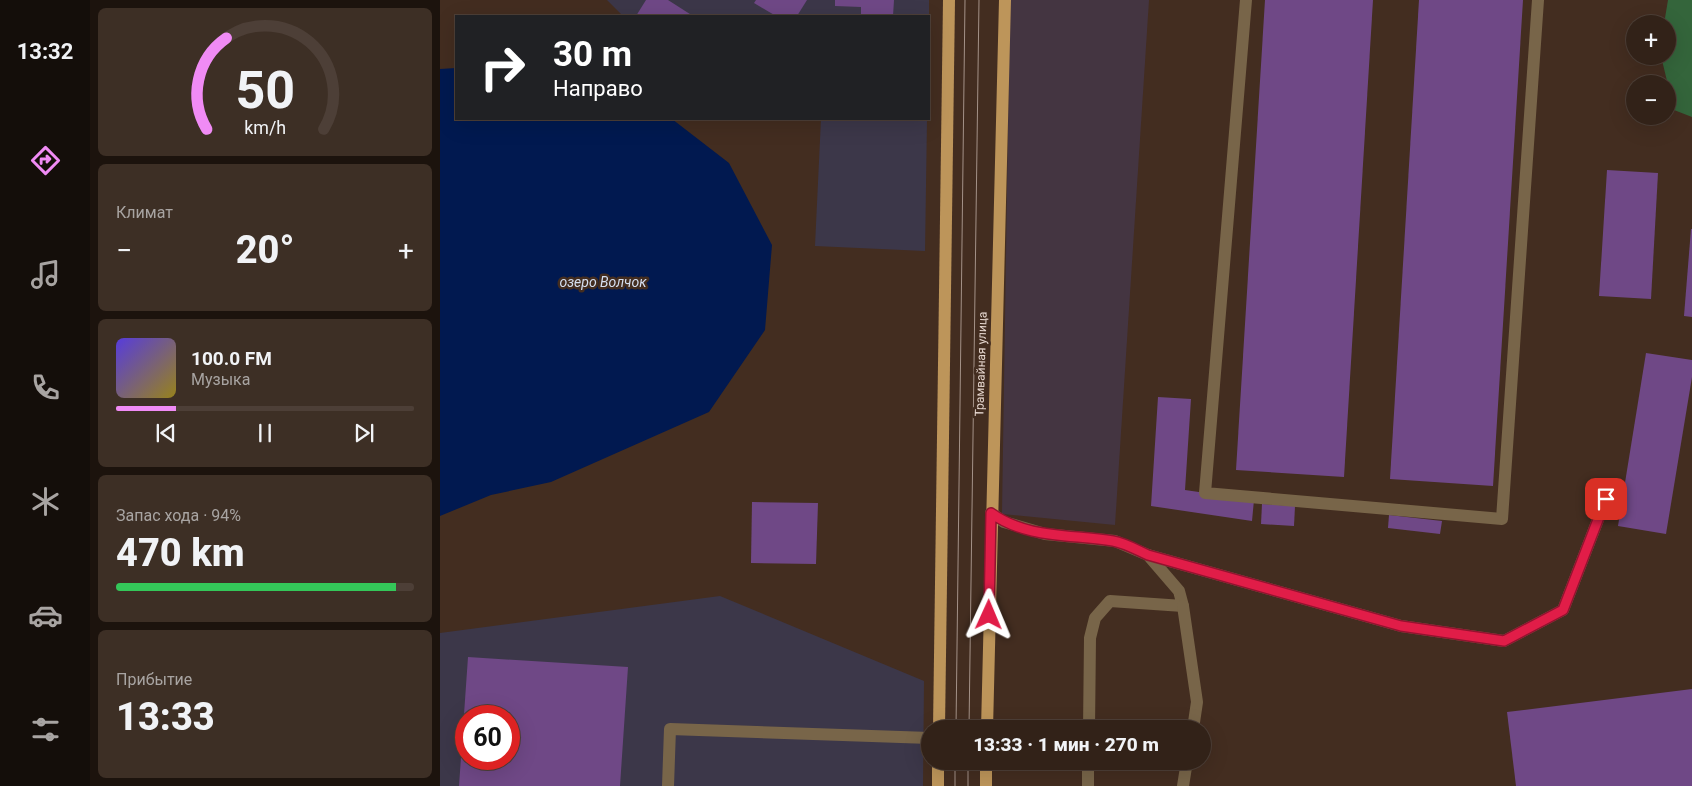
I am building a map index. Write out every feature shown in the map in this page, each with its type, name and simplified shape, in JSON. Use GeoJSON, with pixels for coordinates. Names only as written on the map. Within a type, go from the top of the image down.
{"type":"FeatureCollection","features":[{"type":"Feature","properties":{"kind":"main road"},"geometry":{"type":"LineString","coordinates":[[939,720],[949,0]]}},
{"type":"Feature","properties":{"kind":"main road","name":"Трамвайная улица"},"geometry":{"type":"LineString","coordinates":[[987,720],[1005,0]]}},
{"type":"Feature","properties":{"kind":"main road"},"geometry":{"type":"LineString","coordinates":[[938,770],[938,786]]}},
{"type":"Feature","properties":{"kind":"main road"},"geometry":{"type":"LineString","coordinates":[[986,770],[986,786]]}},
{"type":"Feature","properties":{"kind":"lane"},"geometry":{"type":"LineString","coordinates":[[1246,0],[1205,493],[1502,519],[1538,0]]}},
{"type":"Feature","properties":{"kind":"lane"},"geometry":{"type":"LineString","coordinates":[[991,513],[1004,522],[1045,534],[1115,541],[1148,555],[1401,626],[1504,641],[1563,610],[1606,499]]}},
{"type":"Feature","properties":{"kind":"lane"},"geometry":{"type":"LineString","coordinates":[[1148,555],[1179,591],[1183,606],[1197,702],[1194,720]]}},
{"type":"Feature","properties":{"kind":"lane"},"geometry":{"type":"LineString","coordinates":[[1089,720],[1090,638],[1095,618],[1110,601],[1183,606]]}},
{"type":"Feature","properties":{"kind":"lane"},"geometry":{"type":"LineString","coordinates":[[668,786],[670,728],[921,738]]}},
{"type":"Feature","properties":{"kind":"lane"},"geometry":{"type":"LineString","coordinates":[[1088,770],[1088,786]]}},
{"type":"Feature","properties":{"kind":"lane"},"geometry":{"type":"LineString","coordinates":[[1183,786],[1186,770]]}},
{"type":"Feature","properties":{"kind":"shaded area"},"geometry":{"type":"Polygon","coordinates":[[[607,0],[929,0],[929,15],[622,15],[607,0]]]}},
{"type":"Feature","properties":{"kind":"shaded area"},"geometry":{"type":"Polygon","coordinates":[[[1010,0],[1149,0],[1115,525],[1002,514],[1010,0]]]}},
{"type":"Feature","properties":{"kind":"shaded area"},"geometry":{"type":"Polygon","coordinates":[[[821,120],[927,120],[925,251],[815,246],[821,120]]]}},
{"type":"Feature","properties":{"kind":"shaded area"},"geometry":{"type":"Polygon","coordinates":[[[720,596],[924,681],[924,720],[921,720],[921,770],[923,770],[923,786],[440,786],[440,633],[720,596]]]}},
{"type":"Feature","properties":{"kind":"green space"},"geometry":{"type":"Polygon","coordinates":[[[1668,0],[1692,0],[1692,117],[1676,111],[1676,75],[1666,75],[1663,65],[1676,65],[1676,15],[1666,15],[1668,0]]]}},
{"type":"Feature","properties":{"kind":"water","name":"озеро Волчок"},"geometry":{"type":"Polygon","coordinates":[[[455,68],[455,120],[673,120],[729,163],[772,245],[765,330],[709,412],[551,482],[491,495],[440,516],[440,69],[455,68]]]}},
{"type":"Feature","properties":{"kind":"building"},"geometry":{"type":"Polygon","coordinates":[[[646,0],[668,0],[691,15],[637,15],[646,0]]]}},
{"type":"Feature","properties":{"kind":"building"},"geometry":{"type":"Polygon","coordinates":[[[756,0],[807,0],[798,15],[774,15],[754,3],[756,0]]]}},
{"type":"Feature","properties":{"kind":"building"},"geometry":{"type":"Polygon","coordinates":[[[835,0],[894,0],[893,15],[861,15],[861,7],[835,6],[835,0]]]}},
{"type":"Feature","properties":{"kind":"building"},"geometry":{"type":"Polygon","coordinates":[[[1265,0],[1373,0],[1344,477],[1236,470],[1265,0]]]}},
{"type":"Feature","properties":{"kind":"building"},"geometry":{"type":"Polygon","coordinates":[[[1419,0],[1523,0],[1493,486],[1390,479],[1419,0]]]}},
{"type":"Feature","properties":{"kind":"building"},"geometry":{"type":"Polygon","coordinates":[[[1607,170],[1658,173],[1651,299],[1599,296],[1607,170]]]}},
{"type":"Feature","properties":{"kind":"building"},"geometry":{"type":"Polygon","coordinates":[[[1692,229],[1692,317],[1684,316],[1692,229]]]}},
{"type":"Feature","properties":{"kind":"building"},"geometry":{"type":"Polygon","coordinates":[[[1646,353],[1692,360],[1692,377],[1666,534],[1618,526],[1646,353]]]}},
{"type":"Feature","properties":{"kind":"building"},"geometry":{"type":"Polygon","coordinates":[[[1158,397],[1191,399],[1185,490],[1254,500],[1252,521],[1151,506],[1158,397]]]}},
{"type":"Feature","properties":{"kind":"building"},"geometry":{"type":"Polygon","coordinates":[[[752,502],[818,503],[816,564],[751,563],[752,502]]]}},
{"type":"Feature","properties":{"kind":"building"},"geometry":{"type":"Polygon","coordinates":[[[1262,504],[1295,506],[1294,526],[1261,524],[1262,504]]]}},
{"type":"Feature","properties":{"kind":"building"},"geometry":{"type":"Polygon","coordinates":[[[1389,515],[1442,521],[1440,534],[1388,528],[1389,515]]]}},
{"type":"Feature","properties":{"kind":"building"},"geometry":{"type":"Polygon","coordinates":[[[468,657],[628,667],[620,786],[459,786],[460,770],[520,770],[520,705],[465,705],[468,657]]]}},
{"type":"Feature","properties":{"kind":"building"},"geometry":{"type":"Polygon","coordinates":[[[1692,689],[1692,786],[1516,786],[1507,712],[1692,689]]]}},
{"type":"Feature","properties":{"kind":"tram line"},"geometry":{"type":"LineString","coordinates":[[956,720],[965,0]]}},
{"type":"Feature","properties":{"kind":"tram line"},"geometry":{"type":"LineString","coordinates":[[969,720],[979,0]]}},
{"type":"Feature","properties":{"kind":"tram line"},"geometry":{"type":"LineString","coordinates":[[955,770],[955,786]]}},
{"type":"Feature","properties":{"kind":"tram line"},"geometry":{"type":"LineString","coordinates":[[968,770],[968,786]]}},
{"type":"Feature","properties":{"kind":"route"},"geometry":{"type":"LineString","coordinates":[[989,615],[991,513],[1004,522],[1045,534],[1115,541],[1148,555],[1401,626],[1504,641],[1563,610],[1606,499]]}}]}
